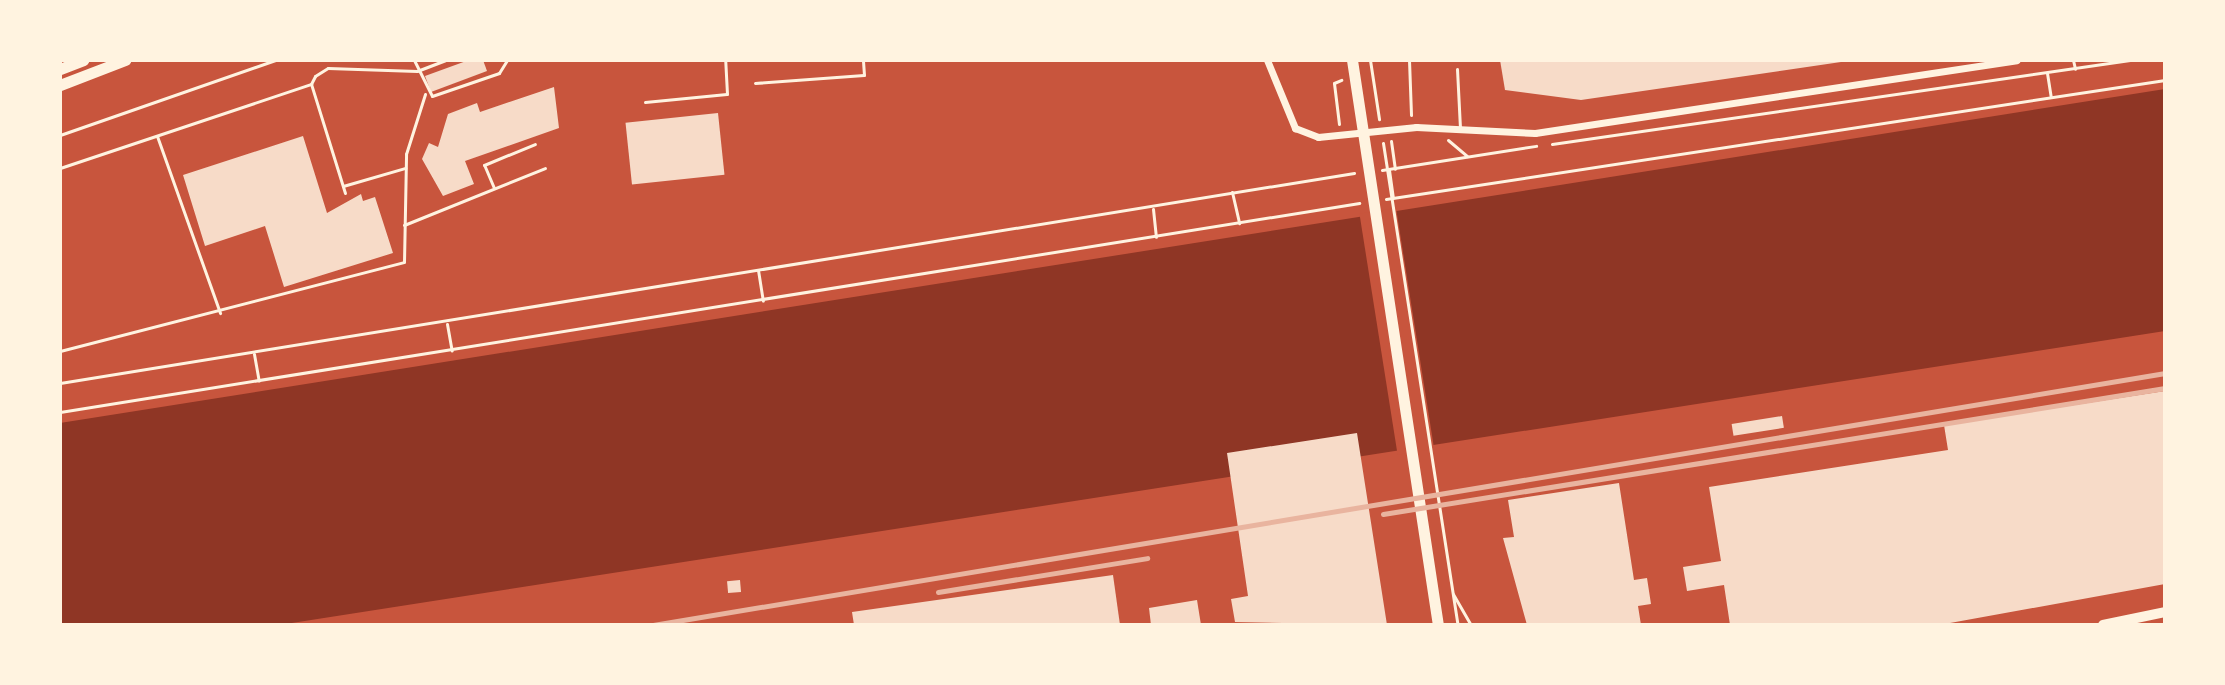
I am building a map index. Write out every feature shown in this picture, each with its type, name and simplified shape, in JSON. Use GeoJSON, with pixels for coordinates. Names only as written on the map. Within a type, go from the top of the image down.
{"type":"FeatureCollection","features":[{"type":"Feature","properties":{"kind":"main road"},"geometry":{"type":"LineString","coordinates":[[60,69],[83,60]]}},
{"type":"Feature","properties":{"kind":"main road"},"geometry":{"type":"LineString","coordinates":[[60,85],[125,60]]}},
{"type":"Feature","properties":{"kind":"main road"},"geometry":{"type":"LineString","coordinates":[[1352,60],[1438,625]]}},
{"type":"Feature","properties":{"kind":"main road"},"geometry":{"type":"LineString","coordinates":[[2103,625],[2165,612]]}},
{"type":"Feature","properties":{"kind":"street"},"geometry":{"type":"LineString","coordinates":[[1267,60],[1295,128],[1340,135],[1390,129],[1535,133],[1963,64],[2016,60]]}},
{"type":"Feature","properties":{"kind":"lane"},"geometry":{"type":"LineString","coordinates":[[60,351],[221,314],[395,265],[407,251],[405,168],[425,94],[414,60]]}},
{"type":"Feature","properties":{"kind":"lane"},"geometry":{"type":"LineString","coordinates":[[60,168],[311,84],[328,68],[417,71],[445,60]]}},
{"type":"Feature","properties":{"kind":"lane"},"geometry":{"type":"LineString","coordinates":[[425,94],[499,73],[507,60]]}},
{"type":"Feature","properties":{"kind":"lane"},"geometry":{"type":"LineString","coordinates":[[645,102],[727,94],[725,60]]}},
{"type":"Feature","properties":{"kind":"lane"},"geometry":{"type":"LineString","coordinates":[[755,83],[864,75],[863,60]]}},
{"type":"Feature","properties":{"kind":"lane"},"geometry":{"type":"LineString","coordinates":[[1457,69],[1460,133]]}},
{"type":"Feature","properties":{"kind":"lane"},"geometry":{"type":"LineString","coordinates":[[311,84],[345,193]]}},
{"type":"Feature","properties":{"kind":"lane"},"geometry":{"type":"LineString","coordinates":[[157,136],[221,314]]}},
{"type":"Feature","properties":{"kind":"lane"},"geometry":{"type":"LineString","coordinates":[[494,188],[484,165],[535,144]]}},
{"type":"Feature","properties":{"kind":"lane"},"geometry":{"type":"LineString","coordinates":[[343,186],[405,168]]}},
{"type":"Feature","properties":{"kind":"lane"},"geometry":{"type":"LineString","coordinates":[[404,225],[545,168]]}},
{"type":"Feature","properties":{"kind":"path"},"geometry":{"type":"LineString","coordinates":[[60,135],[275,60]]}},
{"type":"Feature","properties":{"kind":"path"},"geometry":{"type":"LineString","coordinates":[[1370,60],[1458,625]]}},
{"type":"Feature","properties":{"kind":"path"},"geometry":{"type":"LineString","coordinates":[[2073,60],[2075,69]]}},
{"type":"Feature","properties":{"kind":"path"},"geometry":{"type":"LineString","coordinates":[[1374,171],[2130,60]]}},
{"type":"Feature","properties":{"kind":"path"},"geometry":{"type":"LineString","coordinates":[[2047,73],[2051,97]]}},
{"type":"Feature","properties":{"kind":"path"},"geometry":{"type":"LineString","coordinates":[[1340,135],[1334,83],[1342,79]]}},
{"type":"Feature","properties":{"kind":"path"},"geometry":{"type":"LineString","coordinates":[[1378,200],[2165,80]]}},
{"type":"Feature","properties":{"kind":"path"},"geometry":{"type":"LineString","coordinates":[[1390,129],[1395,169]]}},
{"type":"Feature","properties":{"kind":"path"},"geometry":{"type":"LineString","coordinates":[[1389,169],[1393,198]]}},
{"type":"Feature","properties":{"kind":"path"},"geometry":{"type":"LineString","coordinates":[[60,383],[447,324],[758,270],[1153,209],[1232,191],[1358,173]]}},
{"type":"Feature","properties":{"kind":"path"},"geometry":{"type":"LineString","coordinates":[[1232,191],[1239,223]]}},
{"type":"Feature","properties":{"kind":"path"},"geometry":{"type":"LineString","coordinates":[[60,412],[1362,203]]}},
{"type":"Feature","properties":{"kind":"path"},"geometry":{"type":"LineString","coordinates":[[1153,209],[1156,237]]}},
{"type":"Feature","properties":{"kind":"path"},"geometry":{"type":"LineString","coordinates":[[758,270],[763,301]]}},
{"type":"Feature","properties":{"kind":"path"},"geometry":{"type":"LineString","coordinates":[[447,324],[452,351]]}},
{"type":"Feature","properties":{"kind":"path"},"geometry":{"type":"LineString","coordinates":[[254,353],[259,381]]}},
{"type":"Feature","properties":{"kind":"path"},"geometry":{"type":"LineString","coordinates":[[1453,594],[1461,596],[1471,625]]}},
{"type":"Feature","properties":{"kind":"shaded area"},"geometry":{"type":"Polygon","coordinates":[[[2165,89],[2165,331],[279,625],[60,625],[60,423],[2165,89]]]}},
{"type":"Feature","properties":{"kind":"pier"},"geometry":{"type":"Polygon","coordinates":[[[1396,208],[1434,449],[1398,455],[1359,214],[1396,208]]]}},
{"type":"Feature","properties":{"kind":"building"},"geometry":{"type":"Polygon","coordinates":[[[469,60],[483,60],[487,71],[431,92],[425,76],[469,60]]]}},
{"type":"Feature","properties":{"kind":"building"},"geometry":{"type":"Polygon","coordinates":[[[1500,60],[1841,62],[1581,100],[1505,90],[1500,60]]]}},
{"type":"Feature","properties":{"kind":"building"},"geometry":{"type":"Polygon","coordinates":[[[554,87],[559,128],[465,161],[474,184],[443,196],[422,159],[429,143],[438,147],[448,114],[477,103],[480,112],[554,87]]]}},
{"type":"Feature","properties":{"kind":"building"},"geometry":{"type":"Polygon","coordinates":[[[718,113],[724,175],[632,184],[626,123],[718,113]]]}},
{"type":"Feature","properties":{"kind":"building"},"geometry":{"type":"Polygon","coordinates":[[[303,136],[327,213],[361,194],[363,201],[375,197],[393,253],[284,287],[265,226],[205,246],[183,175],[303,136]]]}},
{"type":"Feature","properties":{"kind":"building"},"geometry":{"type":"Polygon","coordinates":[[[2165,391],[2165,584],[1939,625],[1730,625],[1724,585],[1687,591],[1683,567],[1721,561],[1709,487],[1948,450],[1944,425],[2165,391]]]}},
{"type":"Feature","properties":{"kind":"building"},"geometry":{"type":"Polygon","coordinates":[[[1782,416],[1784,428],[1734,436],[1732,424],[1782,416]]]}},
{"type":"Feature","properties":{"kind":"building"},"geometry":{"type":"Polygon","coordinates":[[[1357,433],[1387,625],[1235,622],[1231,599],[1248,596],[1227,453],[1357,433]]]}},
{"type":"Feature","properties":{"kind":"building"},"geometry":{"type":"Polygon","coordinates":[[[1619,483],[1634,580],[1647,578],[1651,604],[1638,606],[1641,625],[1527,625],[1503,538],[1514,537],[1508,500],[1619,483]]]}},
{"type":"Feature","properties":{"kind":"building"},"geometry":{"type":"Polygon","coordinates":[[[1113,575],[1120,625],[854,625],[852,612],[1113,575]]]}},
{"type":"Feature","properties":{"kind":"building"},"geometry":{"type":"Polygon","coordinates":[[[740,580],[741,592],[728,593],[727,581],[740,580]]]}},
{"type":"Feature","properties":{"kind":"building"},"geometry":{"type":"Polygon","coordinates":[[[1197,600],[1201,625],[1151,625],[1149,608],[1197,600]]]}},
{"type":"Feature","properties":{"kind":"railway"},"geometry":{"type":"LineString","coordinates":[[653,625],[2165,373]]}},
{"type":"Feature","properties":{"kind":"railway"},"geometry":{"type":"LineString","coordinates":[[1383,514],[2165,388]]}},
{"type":"Feature","properties":{"kind":"railway"},"geometry":{"type":"LineString","coordinates":[[938,592],[1147,558]]}}]}
